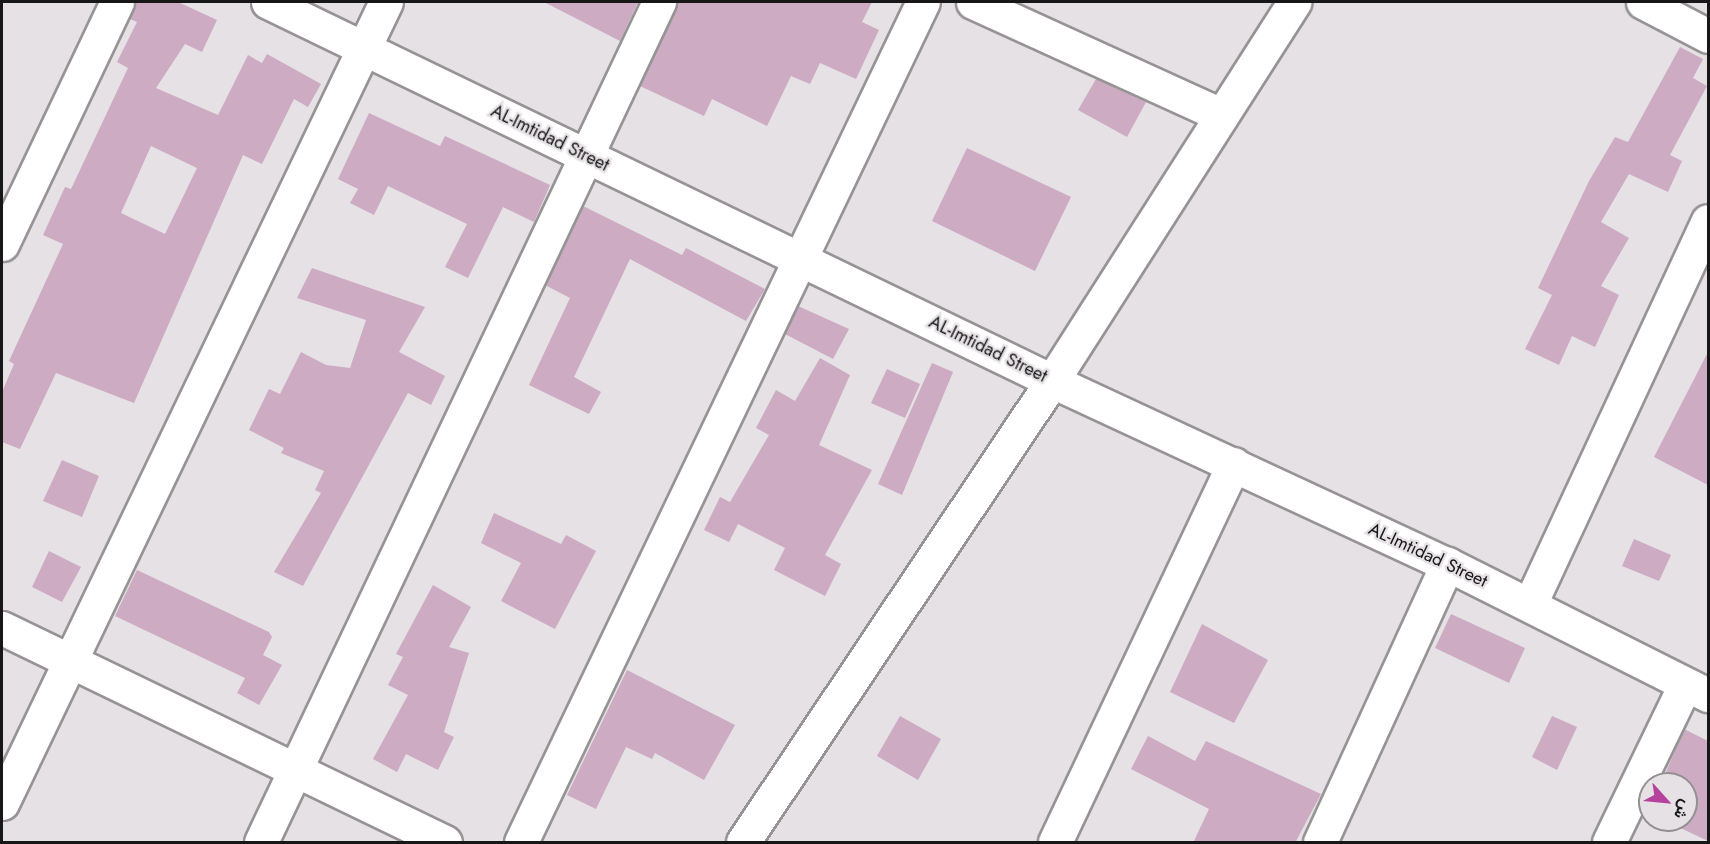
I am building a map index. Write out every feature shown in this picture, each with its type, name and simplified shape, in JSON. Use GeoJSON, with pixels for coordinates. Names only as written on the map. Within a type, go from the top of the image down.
{"type":"FeatureCollection","features":[{"type":"Feature","properties":{"kind":"street"},"geometry":{"type":"LineString","coordinates":[[2,243],[117,2]]}},
{"type":"Feature","properties":{"kind":"street","name":"AL-Imtidad Street"},"geometry":{"type":"LineString","coordinates":[[268,2],[1052,381],[1447,564],[1696,690]]}},
{"type":"Feature","properties":{"kind":"street"},"geometry":{"type":"LineString","coordinates":[[2,803],[386,2]]}},
{"type":"Feature","properties":{"kind":"street"},"geometry":{"type":"LineString","coordinates":[[261,843],[659,2]]}},
{"type":"Feature","properties":{"kind":"street"},"geometry":{"type":"LineString","coordinates":[[521,843],[923,2]]}},
{"type":"Feature","properties":{"kind":"street"},"geometry":{"type":"LineString","coordinates":[[973,2],[1221,115]]}},
{"type":"Feature","properties":{"kind":"street"},"geometry":{"type":"LineString","coordinates":[[743,843],[1052,381],[1294,2]]}},
{"type":"Feature","properties":{"kind":"street"},"geometry":{"type":"LineString","coordinates":[[1643,2],[1708,36]]}},
{"type":"Feature","properties":{"kind":"street"},"geometry":{"type":"LineString","coordinates":[[1530,604],[1708,221]]}},
{"type":"Feature","properties":{"kind":"street"},"geometry":{"type":"LineString","coordinates":[[1055,843],[1234,464]]}},
{"type":"Feature","properties":{"kind":"street"},"geometry":{"type":"LineString","coordinates":[[1320,843],[1447,564]]}},
{"type":"Feature","properties":{"kind":"street"},"geometry":{"type":"LineString","coordinates":[[2,628],[295,772],[446,843]]}},
{"type":"Feature","properties":{"kind":"street"},"geometry":{"type":"LineString","coordinates":[[1610,843],[1696,690]]}},
{"type":"Feature","properties":{"kind":"building"},"geometry":{"type":"Polygon","coordinates":[[[136,2],[178,2],[217,20],[202,52],[185,44],[156,88],[218,115],[248,55],[262,63],[267,54],[321,84],[308,107],[294,99],[262,164],[243,155],[134,403],[56,373],[20,449],[2,442],[2,392],[14,364],[9,361],[63,244],[43,235],[65,187],[71,189],[128,68],[117,62],[137,22],[130,19],[136,2]],[[151,146],[121,213],[165,234],[197,168],[151,146]]]}},
{"type":"Feature","properties":{"kind":"building"},"geometry":{"type":"Polygon","coordinates":[[[544,2],[638,2],[620,41],[544,2]]]}},
{"type":"Feature","properties":{"kind":"building"},"geometry":{"type":"Polygon","coordinates":[[[678,2],[872,2],[862,22],[879,30],[856,79],[820,63],[810,84],[791,76],[767,126],[712,99],[704,116],[640,86],[678,2]]]}},
{"type":"Feature","properties":{"kind":"building"},"geometry":{"type":"Polygon","coordinates":[[[1680,47],[1703,59],[1693,78],[1707,86],[1670,155],[1682,161],[1668,192],[1629,174],[1601,222],[1629,238],[1601,286],[1619,295],[1595,347],[1572,336],[1559,365],[1525,349],[1552,295],[1538,288],[1589,181],[1615,137],[1628,142],[1680,47]]]}},
{"type":"Feature","properties":{"kind":"building"},"geometry":{"type":"Polygon","coordinates":[[[1096,79],[1146,102],[1127,137],[1078,110],[1096,79]]]}},
{"type":"Feature","properties":{"kind":"building"},"geometry":{"type":"Polygon","coordinates":[[[369,113],[440,146],[445,136],[550,185],[534,222],[503,207],[468,278],[445,267],[467,224],[388,186],[374,215],[350,203],[358,189],[338,179],[369,113]]]}},
{"type":"Feature","properties":{"kind":"building"},"geometry":{"type":"Polygon","coordinates":[[[967,148],[1071,197],[1035,271],[932,221],[967,148]]]}},
{"type":"Feature","properties":{"kind":"building"},"geometry":{"type":"Polygon","coordinates":[[[583,206],[682,255],[686,248],[765,289],[746,321],[630,259],[574,377],[601,392],[589,414],[529,385],[570,298],[545,285],[583,206]]]}},
{"type":"Feature","properties":{"kind":"building"},"geometry":{"type":"Polygon","coordinates":[[[312,268],[425,307],[399,352],[445,376],[431,405],[408,393],[303,586],[274,572],[321,493],[315,490],[324,471],[281,453],[284,448],[249,430],[269,389],[280,394],[301,352],[326,365],[350,368],[366,320],[297,298],[312,268]]]}},
{"type":"Feature","properties":{"kind":"building"},"geometry":{"type":"Polygon","coordinates":[[[798,306],[849,329],[833,359],[785,334],[798,306]]]}},
{"type":"Feature","properties":{"kind":"building"},"geometry":{"type":"Polygon","coordinates":[[[1708,352],[1708,485],[1654,457],[1708,352]]]}},
{"type":"Feature","properties":{"kind":"building"},"geometry":{"type":"Polygon","coordinates":[[[820,358],[850,375],[819,445],[872,470],[825,555],[841,564],[825,596],[774,570],[785,548],[738,524],[729,542],[704,530],[720,497],[730,502],[769,435],[756,428],[776,390],[795,401],[820,358]]]}},
{"type":"Feature","properties":{"kind":"building"},"geometry":{"type":"Polygon","coordinates":[[[932,363],[953,372],[902,495],[878,484],[932,363]]]}},
{"type":"Feature","properties":{"kind":"building"},"geometry":{"type":"Polygon","coordinates":[[[887,369],[920,384],[905,418],[871,403],[887,369]]]}},
{"type":"Feature","properties":{"kind":"building"},"geometry":{"type":"Polygon","coordinates":[[[62,460],[99,476],[82,517],[43,501],[62,460]]]}},
{"type":"Feature","properties":{"kind":"building"},"geometry":{"type":"Polygon","coordinates":[[[494,513],[561,544],[566,535],[596,551],[555,629],[501,601],[521,563],[481,543],[494,513]]]}},
{"type":"Feature","properties":{"kind":"building"},"geometry":{"type":"Polygon","coordinates":[[[1634,539],[1671,555],[1659,581],[1622,566],[1634,539]]]}},
{"type":"Feature","properties":{"kind":"building"},"geometry":{"type":"Polygon","coordinates":[[[49,551],[81,567],[62,602],[32,587],[49,551]]]}},
{"type":"Feature","properties":{"kind":"building"},"geometry":{"type":"Polygon","coordinates":[[[137,570],[269,632],[272,637],[263,655],[282,665],[259,705],[237,693],[245,678],[115,616],[137,570]]]}},
{"type":"Feature","properties":{"kind":"building"},"geometry":{"type":"Polygon","coordinates":[[[433,585],[471,607],[449,647],[469,653],[444,732],[454,737],[438,770],[406,754],[397,772],[373,759],[408,695],[388,685],[403,657],[396,654],[433,585]]]}},
{"type":"Feature","properties":{"kind":"building"},"geometry":{"type":"Polygon","coordinates":[[[1451,614],[1525,648],[1509,683],[1435,648],[1451,614]]]}},
{"type":"Feature","properties":{"kind":"building"},"geometry":{"type":"Polygon","coordinates":[[[1202,624],[1268,660],[1234,723],[1170,692],[1202,624]]]}},
{"type":"Feature","properties":{"kind":"building"},"geometry":{"type":"Polygon","coordinates":[[[627,670],[735,725],[704,780],[655,753],[652,759],[626,747],[596,809],[567,795],[627,670]]]}},
{"type":"Feature","properties":{"kind":"building"},"geometry":{"type":"Polygon","coordinates":[[[900,716],[941,739],[918,780],[877,756],[900,716]]]}},
{"type":"Feature","properties":{"kind":"building"},"geometry":{"type":"Polygon","coordinates":[[[1552,716],[1577,727],[1557,770],[1532,757],[1552,716]]]}},
{"type":"Feature","properties":{"kind":"building"},"geometry":{"type":"Polygon","coordinates":[[[1684,729],[1708,741],[1708,841],[1689,832],[1698,832],[1698,772],[1666,772],[1684,729]]]}},
{"type":"Feature","properties":{"kind":"building"},"geometry":{"type":"Polygon","coordinates":[[[1148,736],[1195,761],[1206,741],[1321,794],[1295,843],[1193,843],[1209,809],[1131,769],[1148,736]]]}}]}
